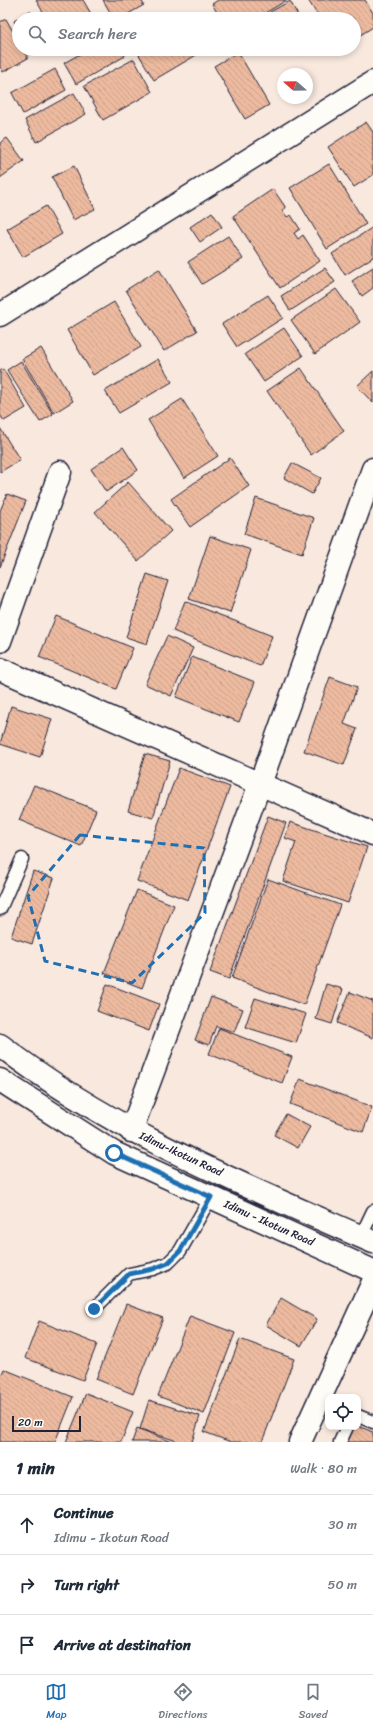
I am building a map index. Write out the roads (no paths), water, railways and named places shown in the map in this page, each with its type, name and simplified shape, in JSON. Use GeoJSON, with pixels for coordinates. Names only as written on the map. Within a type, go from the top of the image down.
{"type":"FeatureCollection","features":[{"type":"Feature","properties":{"kind":"street"},"geometry":{"type":"LineString","coordinates":[[0,315],[373,82]]}},
{"type":"Feature","properties":{"kind":"street"},"geometry":{"type":"LineString","coordinates":[[131,1130],[260,784],[367,504],[373,469]]}},
{"type":"Feature","properties":{"kind":"street"},"geometry":{"type":"LineString","coordinates":[[0,641],[60,472]]}},
{"type":"Feature","properties":{"kind":"street"},"geometry":{"type":"LineString","coordinates":[[0,669],[373,834]]}},
{"type":"Feature","properties":{"kind":"street","name":"Idimu-Ikotun Road"},"geometry":{"type":"LineString","coordinates":[[0,1045],[42,1077],[80,1102],[131,1130],[367,1239]]}},
{"type":"Feature","properties":{"kind":"street","name":"Idimu - Ikotun Road"},"geometry":{"type":"LineString","coordinates":[[0,1080],[114,1153],[373,1270]]}},
{"type":"Feature","properties":{"kind":"street"},"geometry":{"type":"LineString","coordinates":[[300,1442],[373,1282]]}},
{"type":"Feature","properties":{"kind":"lane"},"geometry":{"type":"LineString","coordinates":[[0,909],[22,859]]}},
{"type":"Feature","properties":{"kind":"lane"},"geometry":{"type":"LineString","coordinates":[[94,1309],[129,1274],[153,1269],[168,1263],[180,1251],[211,1197]]}},
{"type":"Feature","properties":{"kind":"lane"},"geometry":{"type":"LineString","coordinates":[[367,1239],[373,1211]]}},
{"type":"Feature","properties":{"kind":"lane"},"geometry":{"type":"LineString","coordinates":[[361,1417],[373,1422]]}},
{"type":"Feature","properties":{"kind":"lane"},"geometry":{"type":"LineString","coordinates":[[340,1442],[346,1430]]}}]}
